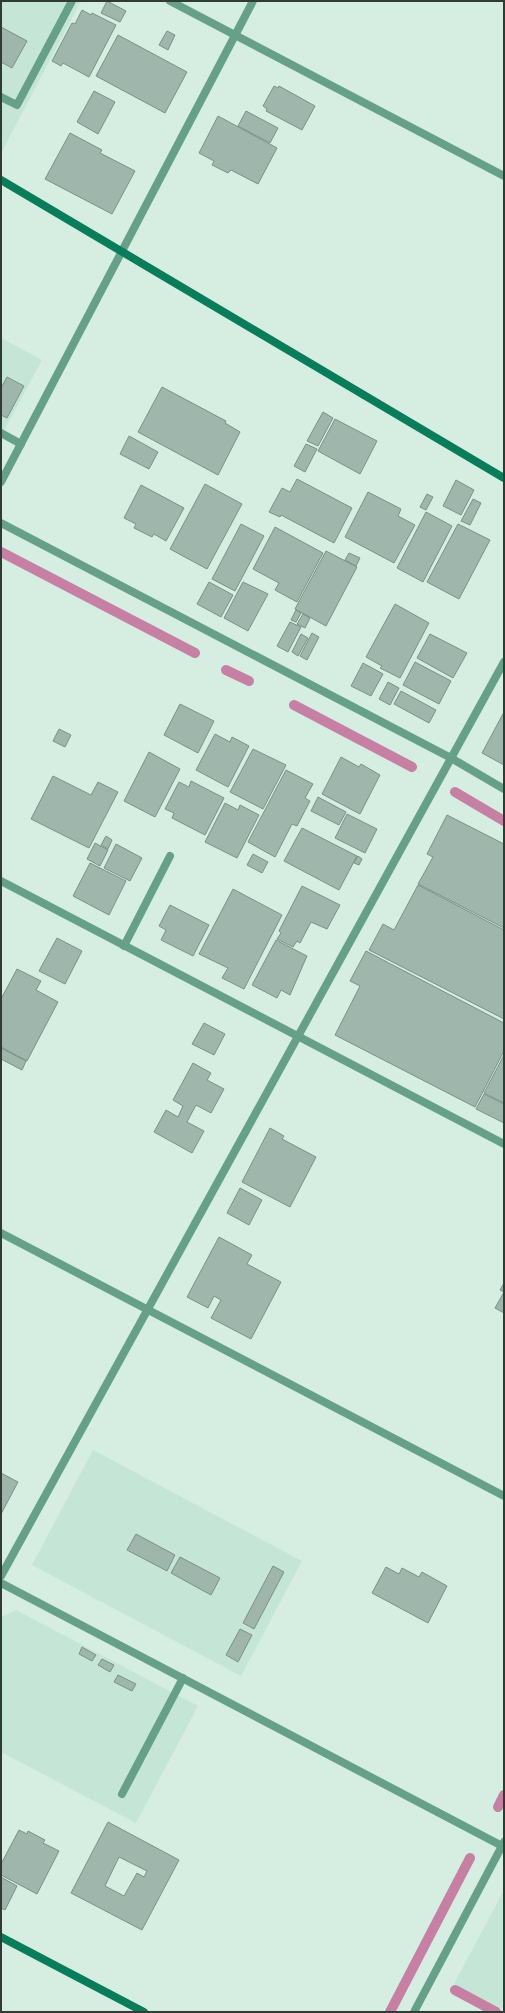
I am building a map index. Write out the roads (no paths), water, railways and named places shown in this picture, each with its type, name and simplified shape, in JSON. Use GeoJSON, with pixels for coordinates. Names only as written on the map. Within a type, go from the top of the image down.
{"type":"FeatureCollection","features":[{"type":"Feature","properties":{"kind":"street"},"geometry":{"type":"LineString","coordinates":[[1,97],[17,105],[72,1]]}},
{"type":"Feature","properties":{"kind":"street"},"geometry":{"type":"LineString","coordinates":[[170,1],[504,176]]}},
{"type":"Feature","properties":{"kind":"street"},"geometry":{"type":"LineString","coordinates":[[1,482],[253,1]]}},
{"type":"Feature","properties":{"kind":"street"},"geometry":{"type":"LineString","coordinates":[[1,180],[504,478]]}},
{"type":"Feature","properties":{"kind":"street"},"geometry":{"type":"LineString","coordinates":[[1,433],[21,444]]}},
{"type":"Feature","properties":{"kind":"street"},"geometry":{"type":"LineString","coordinates":[[1,523],[451,758],[504,789]]}},
{"type":"Feature","properties":{"kind":"street"},"geometry":{"type":"LineString","coordinates":[[1,1576],[504,662]]}},
{"type":"Feature","properties":{"kind":"street"},"geometry":{"type":"LineString","coordinates":[[124,946],[170,856]]}},
{"type":"Feature","properties":{"kind":"street"},"geometry":{"type":"LineString","coordinates":[[1,881],[504,1144]]}},
{"type":"Feature","properties":{"kind":"street"},"geometry":{"type":"LineString","coordinates":[[1,1233],[504,1496]]}},
{"type":"Feature","properties":{"kind":"street"},"geometry":{"type":"LineString","coordinates":[[1,1584],[503,1845],[414,2012]]}},
{"type":"Feature","properties":{"kind":"street"},"geometry":{"type":"LineString","coordinates":[[122,1794],[183,1678]]}},
{"type":"Feature","properties":{"kind":"street"},"geometry":{"type":"LineString","coordinates":[[1,1937],[144,2012]]}},
{"type":"Feature","properties":{"kind":"waterway"},"geometry":{"type":"LineString","coordinates":[[1,552],[195,653]]}},
{"type":"Feature","properties":{"kind":"waterway"},"geometry":{"type":"LineString","coordinates":[[226,670],[249,681]]}},
{"type":"Feature","properties":{"kind":"waterway"},"geometry":{"type":"LineString","coordinates":[[294,705],[412,767]]}},
{"type":"Feature","properties":{"kind":"waterway"},"geometry":{"type":"LineString","coordinates":[[455,792],[504,821]]}},
{"type":"Feature","properties":{"kind":"waterway"},"geometry":{"type":"LineString","coordinates":[[498,1807],[504,1795]]}},
{"type":"Feature","properties":{"kind":"waterway"},"geometry":{"type":"LineString","coordinates":[[390,2012],[470,1858]]}},
{"type":"Feature","properties":{"kind":"waterway"},"geometry":{"type":"LineString","coordinates":[[455,1990],[496,2012]]}}]}
